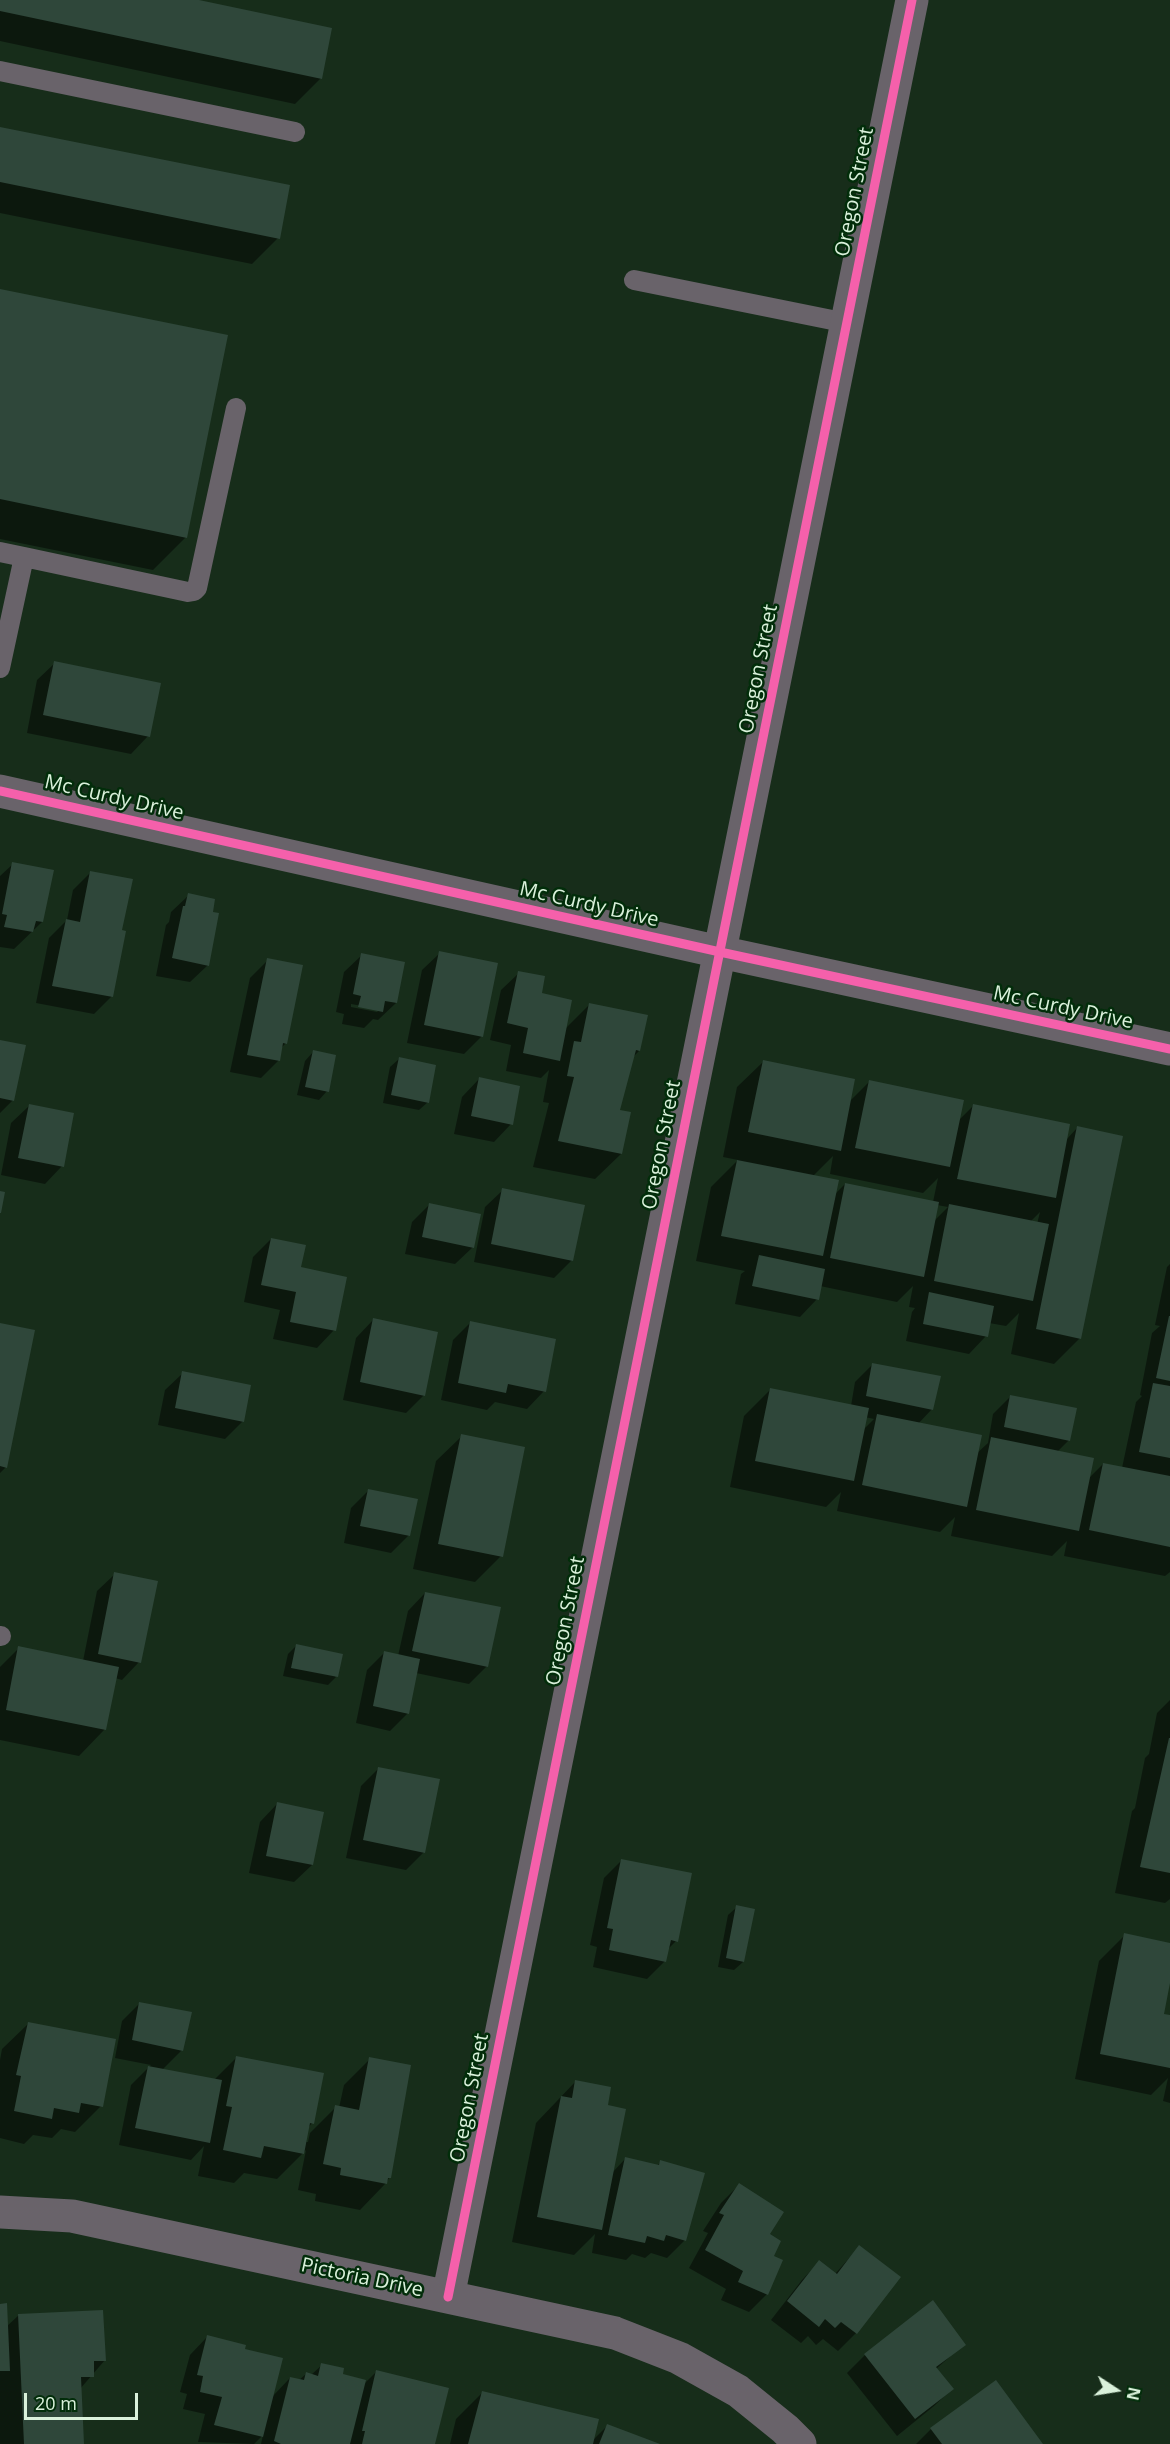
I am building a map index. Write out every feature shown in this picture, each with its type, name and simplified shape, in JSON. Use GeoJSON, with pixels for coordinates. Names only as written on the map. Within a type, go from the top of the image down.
{"type":"FeatureCollection","features":[{"type":"Feature","properties":{"kind":"street","name":"Oregon Street"},"geometry":{"type":"LineString","coordinates":[[448,2297],[912,0]]}},
{"type":"Feature","properties":{"kind":"street","name":"Mc Curdy Drive"},"geometry":{"type":"LineString","coordinates":[[0,791],[720,952],[1170,1049]]}},
{"type":"Feature","properties":{"kind":"street","name":"Pictoria Drive"},"geometry":{"type":"LineString","coordinates":[[0,2212],[72,2216],[615,2333],[679,2358],[738,2391],[800,2444]]}},
{"type":"Feature","properties":{"kind":"lane"},"geometry":{"type":"LineString","coordinates":[[0,71],[295,132]]}},
{"type":"Feature","properties":{"kind":"lane"},"geometry":{"type":"LineString","coordinates":[[634,280],[847,323]]}},
{"type":"Feature","properties":{"kind":"lane"},"geometry":{"type":"LineString","coordinates":[[0,552],[188,592],[194,591],[200,577],[236,408]]}},
{"type":"Feature","properties":{"kind":"lane"},"geometry":{"type":"LineString","coordinates":[[0,669],[24,557]]}},
{"type":"Feature","properties":{"kind":"building"},"geometry":{"type":"Polygon","coordinates":[[[0,0],[199,0],[332,28],[322,79],[0,11],[0,0]]]}},
{"type":"Feature","properties":{"kind":"building"},"geometry":{"type":"Polygon","coordinates":[[[0,127],[290,185],[280,239],[0,182],[0,127]]]}},
{"type":"Feature","properties":{"kind":"building"},"geometry":{"type":"Polygon","coordinates":[[[0,289],[228,335],[187,538],[0,499],[0,289]]]}},
{"type":"Feature","properties":{"kind":"building"},"geometry":{"type":"Polygon","coordinates":[[[54,661],[161,683],[150,737],[43,715],[54,661]]]}},
{"type":"Feature","properties":{"kind":"building"},"geometry":{"type":"Polygon","coordinates":[[[12,862],[54,870],[43,922],[36,921],[33,932],[4,927],[7,915],[2,914],[12,862]]]}},
{"type":"Feature","properties":{"kind":"building"},"geometry":{"type":"Polygon","coordinates":[[[90,871],[133,879],[122,930],[126,931],[113,997],[52,986],[66,919],[80,922],[90,871]]]}},
{"type":"Feature","properties":{"kind":"building"},"geometry":{"type":"Polygon","coordinates":[[[188,893],[215,899],[213,912],[219,913],[209,966],[172,958],[188,893]]]}},
{"type":"Feature","properties":{"kind":"building"},"geometry":{"type":"Polygon","coordinates":[[[439,951],[498,963],[483,1037],[424,1025],[439,951]]]}},
{"type":"Feature","properties":{"kind":"building"},"geometry":{"type":"Polygon","coordinates":[[[361,953],[405,962],[397,1003],[385,1001],[383,1012],[358,1007],[361,996],[353,994],[361,953]]]}},
{"type":"Feature","properties":{"kind":"building"},"geometry":{"type":"Polygon","coordinates":[[[267,958],[303,965],[287,1044],[283,1043],[280,1061],[247,1055],[267,958]]]}},
{"type":"Feature","properties":{"kind":"building"},"geometry":{"type":"Polygon","coordinates":[[[518,971],[545,976],[542,993],[572,1000],[560,1061],[523,1053],[528,1028],[507,1023],[518,971]]]}},
{"type":"Feature","properties":{"kind":"building"},"geometry":{"type":"Polygon","coordinates":[[[589,1003],[648,1015],[640,1051],[636,1050],[620,1110],[631,1112],[622,1154],[558,1141],[574,1077],[567,1076],[574,1041],[581,1042],[589,1003]]]}},
{"type":"Feature","properties":{"kind":"building"},"geometry":{"type":"Polygon","coordinates":[[[0,1040],[26,1045],[14,1101],[0,1098],[0,1040]]]}},
{"type":"Feature","properties":{"kind":"building"},"geometry":{"type":"Polygon","coordinates":[[[313,1050],[336,1055],[329,1092],[305,1087],[313,1050]]]}},
{"type":"Feature","properties":{"kind":"building"},"geometry":{"type":"Polygon","coordinates":[[[399,1057],[436,1065],[429,1103],[391,1095],[399,1057]]]}},
{"type":"Feature","properties":{"kind":"building"},"geometry":{"type":"Polygon","coordinates":[[[763,1060],[855,1079],[841,1151],[748,1132],[763,1060]]]}},
{"type":"Feature","properties":{"kind":"building"},"geometry":{"type":"Polygon","coordinates":[[[479,1077],[520,1086],[513,1125],[471,1116],[479,1077]]]}},
{"type":"Feature","properties":{"kind":"building"},"geometry":{"type":"Polygon","coordinates":[[[869,1080],[964,1100],[950,1167],[855,1148],[869,1080]]]}},
{"type":"Feature","properties":{"kind":"building"},"geometry":{"type":"Polygon","coordinates":[[[29,1104],[74,1113],[64,1167],[18,1158],[29,1104]]]}},
{"type":"Feature","properties":{"kind":"building"},"geometry":{"type":"Polygon","coordinates":[[[973,1104],[1070,1124],[1056,1198],[957,1179],[973,1104]]]}},
{"type":"Feature","properties":{"kind":"building"},"geometry":{"type":"Polygon","coordinates":[[[1077,1126],[1123,1136],[1081,1339],[1036,1329],[1077,1126]]]}},
{"type":"Feature","properties":{"kind":"building"},"geometry":{"type":"Polygon","coordinates":[[[737,1160],[839,1180],[823,1256],[721,1236],[737,1160]]]}},
{"type":"Feature","properties":{"kind":"building"},"geometry":{"type":"Polygon","coordinates":[[[845,1183],[939,1202],[924,1277],[830,1258],[845,1183]]]}},
{"type":"Feature","properties":{"kind":"building"},"geometry":{"type":"Polygon","coordinates":[[[502,1188],[585,1205],[573,1261],[491,1244],[502,1188]]]}},
{"type":"Feature","properties":{"kind":"building"},"geometry":{"type":"Polygon","coordinates":[[[0,1191],[5,1192],[1,1213],[0,1213],[0,1191]]]}},
{"type":"Feature","properties":{"kind":"building"},"geometry":{"type":"Polygon","coordinates":[[[429,1203],[481,1214],[474,1248],[422,1237],[429,1203]]]}},
{"type":"Feature","properties":{"kind":"building"},"geometry":{"type":"Polygon","coordinates":[[[949,1204],[1049,1224],[1033,1301],[934,1281],[949,1204]]]}},
{"type":"Feature","properties":{"kind":"building"},"geometry":{"type":"Polygon","coordinates":[[[271,1238],[306,1245],[301,1267],[347,1277],[336,1331],[290,1322],[296,1292],[261,1285],[271,1238]]]}},
{"type":"Feature","properties":{"kind":"building"},"geometry":{"type":"Polygon","coordinates":[[[759,1255],[825,1269],[819,1300],[752,1286],[759,1255]]]}},
{"type":"Feature","properties":{"kind":"building"},"geometry":{"type":"Polygon","coordinates":[[[929,1292],[994,1306],[988,1337],[923,1324],[929,1292]]]}},
{"type":"Feature","properties":{"kind":"building"},"geometry":{"type":"Polygon","coordinates":[[[1170,1316],[1170,1381],[1156,1378],[1170,1316]]]}},
{"type":"Feature","properties":{"kind":"building"},"geometry":{"type":"Polygon","coordinates":[[[373,1318],[438,1332],[425,1396],[360,1382],[373,1318]]]}},
{"type":"Feature","properties":{"kind":"building"},"geometry":{"type":"Polygon","coordinates":[[[470,1321],[556,1339],[546,1392],[508,1384],[506,1393],[458,1383],[470,1321]]]}},
{"type":"Feature","properties":{"kind":"building"},"geometry":{"type":"Polygon","coordinates":[[[0,1323],[35,1330],[7,1468],[0,1466],[0,1323]]]}},
{"type":"Feature","properties":{"kind":"building"},"geometry":{"type":"Polygon","coordinates":[[[872,1363],[941,1376],[933,1410],[866,1396],[872,1363]]]}},
{"type":"Feature","properties":{"kind":"building"},"geometry":{"type":"Polygon","coordinates":[[[182,1371],[251,1385],[244,1422],[175,1408],[182,1371]]]}},
{"type":"Feature","properties":{"kind":"building"},"geometry":{"type":"Polygon","coordinates":[[[1153,1383],[1170,1386],[1170,1458],[1139,1452],[1153,1383]]]}},
{"type":"Feature","properties":{"kind":"building"},"geometry":{"type":"Polygon","coordinates":[[[770,1388],[869,1408],[854,1481],[755,1461],[770,1388]]]}},
{"type":"Feature","properties":{"kind":"building"},"geometry":{"type":"Polygon","coordinates":[[[1010,1395],[1077,1408],[1070,1441],[1004,1427],[1010,1395]]]}},
{"type":"Feature","properties":{"kind":"building"},"geometry":{"type":"Polygon","coordinates":[[[877,1414],[982,1435],[967,1507],[862,1485],[877,1414]]]}},
{"type":"Feature","properties":{"kind":"building"},"geometry":{"type":"Polygon","coordinates":[[[461,1434],[525,1447],[503,1557],[438,1544],[461,1434]]]}},
{"type":"Feature","properties":{"kind":"building"},"geometry":{"type":"Polygon","coordinates":[[[991,1437],[1094,1458],[1079,1531],[976,1510],[991,1437]]]}},
{"type":"Feature","properties":{"kind":"building"},"geometry":{"type":"Polygon","coordinates":[[[1103,1463],[1170,1476],[1170,1547],[1089,1530],[1103,1463]]]}},
{"type":"Feature","properties":{"kind":"building"},"geometry":{"type":"Polygon","coordinates":[[[368,1489],[418,1499],[410,1536],[360,1526],[368,1489]]]}},
{"type":"Feature","properties":{"kind":"building"},"geometry":{"type":"Polygon","coordinates":[[[114,1572],[158,1581],[141,1663],[98,1654],[114,1572]]]}},
{"type":"Feature","properties":{"kind":"building"},"geometry":{"type":"Polygon","coordinates":[[[425,1592],[501,1607],[488,1667],[412,1651],[425,1592]]]}},
{"type":"Feature","properties":{"kind":"building"},"geometry":{"type":"Polygon","coordinates":[[[296,1644],[343,1654],[338,1677],[291,1668],[296,1644]]]}},
{"type":"Feature","properties":{"kind":"building"},"geometry":{"type":"Polygon","coordinates":[[[18,1646],[119,1667],[106,1730],[6,1710],[18,1646]]]}},
{"type":"Feature","properties":{"kind":"building"},"geometry":{"type":"Polygon","coordinates":[[[384,1651],[420,1659],[409,1714],[373,1706],[384,1651]]]}},
{"type":"Feature","properties":{"kind":"building"},"geometry":{"type":"Polygon","coordinates":[[[1170,1738],[1170,1873],[1140,1867],[1170,1738]]]}},
{"type":"Feature","properties":{"kind":"building"},"geometry":{"type":"Polygon","coordinates":[[[378,1767],[440,1779],[425,1853],[363,1840],[378,1767]]]}},
{"type":"Feature","properties":{"kind":"building"},"geometry":{"type":"Polygon","coordinates":[[[277,1802],[324,1812],[313,1865],[266,1856],[277,1802]]]}},
{"type":"Feature","properties":{"kind":"building"},"geometry":{"type":"Polygon","coordinates":[[[621,1859],[692,1873],[678,1942],[671,1940],[666,1962],[609,1950],[613,1929],[607,1928],[621,1859]]]}},
{"type":"Feature","properties":{"kind":"building"},"geometry":{"type":"Polygon","coordinates":[[[736,1905],[755,1909],[744,1962],[726,1958],[736,1905]]]}},
{"type":"Feature","properties":{"kind":"building"},"geometry":{"type":"Polygon","coordinates":[[[1124,1933],[1170,1943],[1170,1983],[1164,2014],[1170,2015],[1170,2068],[1100,2054],[1124,1933]]]}},
{"type":"Feature","properties":{"kind":"building"},"geometry":{"type":"Polygon","coordinates":[[[139,2002],[192,2012],[183,2051],[132,2040],[139,2002]]]}},
{"type":"Feature","properties":{"kind":"building"},"geometry":{"type":"Polygon","coordinates":[[[28,2022],[116,2039],[103,2107],[81,2103],[79,2113],[54,2108],[52,2119],[14,2111],[21,2076],[16,2075],[28,2022]]]}},
{"type":"Feature","properties":{"kind":"building"},"geometry":{"type":"Polygon","coordinates":[[[236,2056],[324,2073],[314,2124],[310,2123],[304,2154],[264,2146],[261,2158],[223,2150],[232,2107],[226,2106],[236,2056]]]}},
{"type":"Feature","properties":{"kind":"building"},"geometry":{"type":"Polygon","coordinates":[[[369,2057],[411,2065],[391,2178],[388,2178],[387,2184],[340,2175],[341,2168],[323,2164],[335,2105],[359,2110],[369,2057]]]}},
{"type":"Feature","properties":{"kind":"building"},"geometry":{"type":"Polygon","coordinates":[[[148,2066],[222,2080],[210,2143],[135,2128],[148,2066]]]}},
{"type":"Feature","properties":{"kind":"building"},"geometry":{"type":"Polygon","coordinates":[[[575,2080],[611,2087],[608,2105],[626,2109],[602,2230],[537,2217],[561,2096],[572,2098],[575,2080]]]}},
{"type":"Feature","properties":{"kind":"building"},"geometry":{"type":"Polygon","coordinates":[[[625,2157],[659,2165],[660,2160],[705,2173],[686,2241],[666,2235],[664,2241],[647,2236],[645,2243],[608,2235],[625,2157]]]}},
{"type":"Feature","properties":{"kind":"building"},"geometry":{"type":"Polygon","coordinates":[[[739,2183],[784,2212],[770,2234],[781,2241],[774,2256],[783,2260],[768,2295],[738,2282],[743,2271],[705,2250],[724,2215],[719,2213],[739,2183]]]}},
{"type":"Feature","properties":{"kind":"building"},"geometry":{"type":"Polygon","coordinates":[[[859,2245],[901,2277],[857,2334],[841,2322],[835,2328],[825,2319],[819,2327],[787,2301],[819,2260],[837,2274],[859,2245]]]}},
{"type":"Feature","properties":{"kind":"building"},"geometry":{"type":"Polygon","coordinates":[[[933,2300],[966,2345],[936,2367],[954,2389],[915,2419],[864,2354],[933,2300]]]}},
{"type":"Feature","properties":{"kind":"building"},"geometry":{"type":"Polygon","coordinates":[[[7,2303],[10,2371],[0,2371],[0,2304],[7,2303]]]}},
{"type":"Feature","properties":{"kind":"building"},"geometry":{"type":"Polygon","coordinates":[[[103,2310],[106,2361],[94,2361],[94,2377],[81,2377],[84,2444],[24,2444],[18,2314],[103,2310]]]}},
{"type":"Feature","properties":{"kind":"building"},"geometry":{"type":"Polygon","coordinates":[[[207,2335],[246,2345],[245,2349],[283,2358],[263,2437],[214,2425],[222,2397],[200,2392],[203,2376],[197,2375],[207,2335]]]}},
{"type":"Feature","properties":{"kind":"building"},"geometry":{"type":"Polygon","coordinates":[[[321,2363],[344,2368],[343,2374],[366,2380],[350,2444],[281,2444],[274,2441],[290,2377],[304,2380],[306,2372],[318,2376],[321,2363]]]}},
{"type":"Feature","properties":{"kind":"building"},"geometry":{"type":"Polygon","coordinates":[[[376,2370],[449,2388],[435,2444],[362,2444],[365,2431],[362,2431],[376,2370]]]}},
{"type":"Feature","properties":{"kind":"building"},"geometry":{"type":"Polygon","coordinates":[[[996,2380],[1043,2444],[942,2444],[930,2428],[996,2380]]]}},
{"type":"Feature","properties":{"kind":"building"},"geometry":{"type":"Polygon","coordinates":[[[482,2391],[599,2419],[593,2444],[468,2444],[482,2391]]]}},
{"type":"Feature","properties":{"kind":"building"},"geometry":{"type":"Polygon","coordinates":[[[607,2424],[660,2444],[599,2444],[607,2424]]]}},
{"type":"Feature","properties":{"kind":"cycle path"},"geometry":{"type":"LineString","coordinates":[[448,2297],[912,0]]}},
{"type":"Feature","properties":{"kind":"cycle path"},"geometry":{"type":"LineString","coordinates":[[0,791],[720,952],[1170,1049]]}}]}
